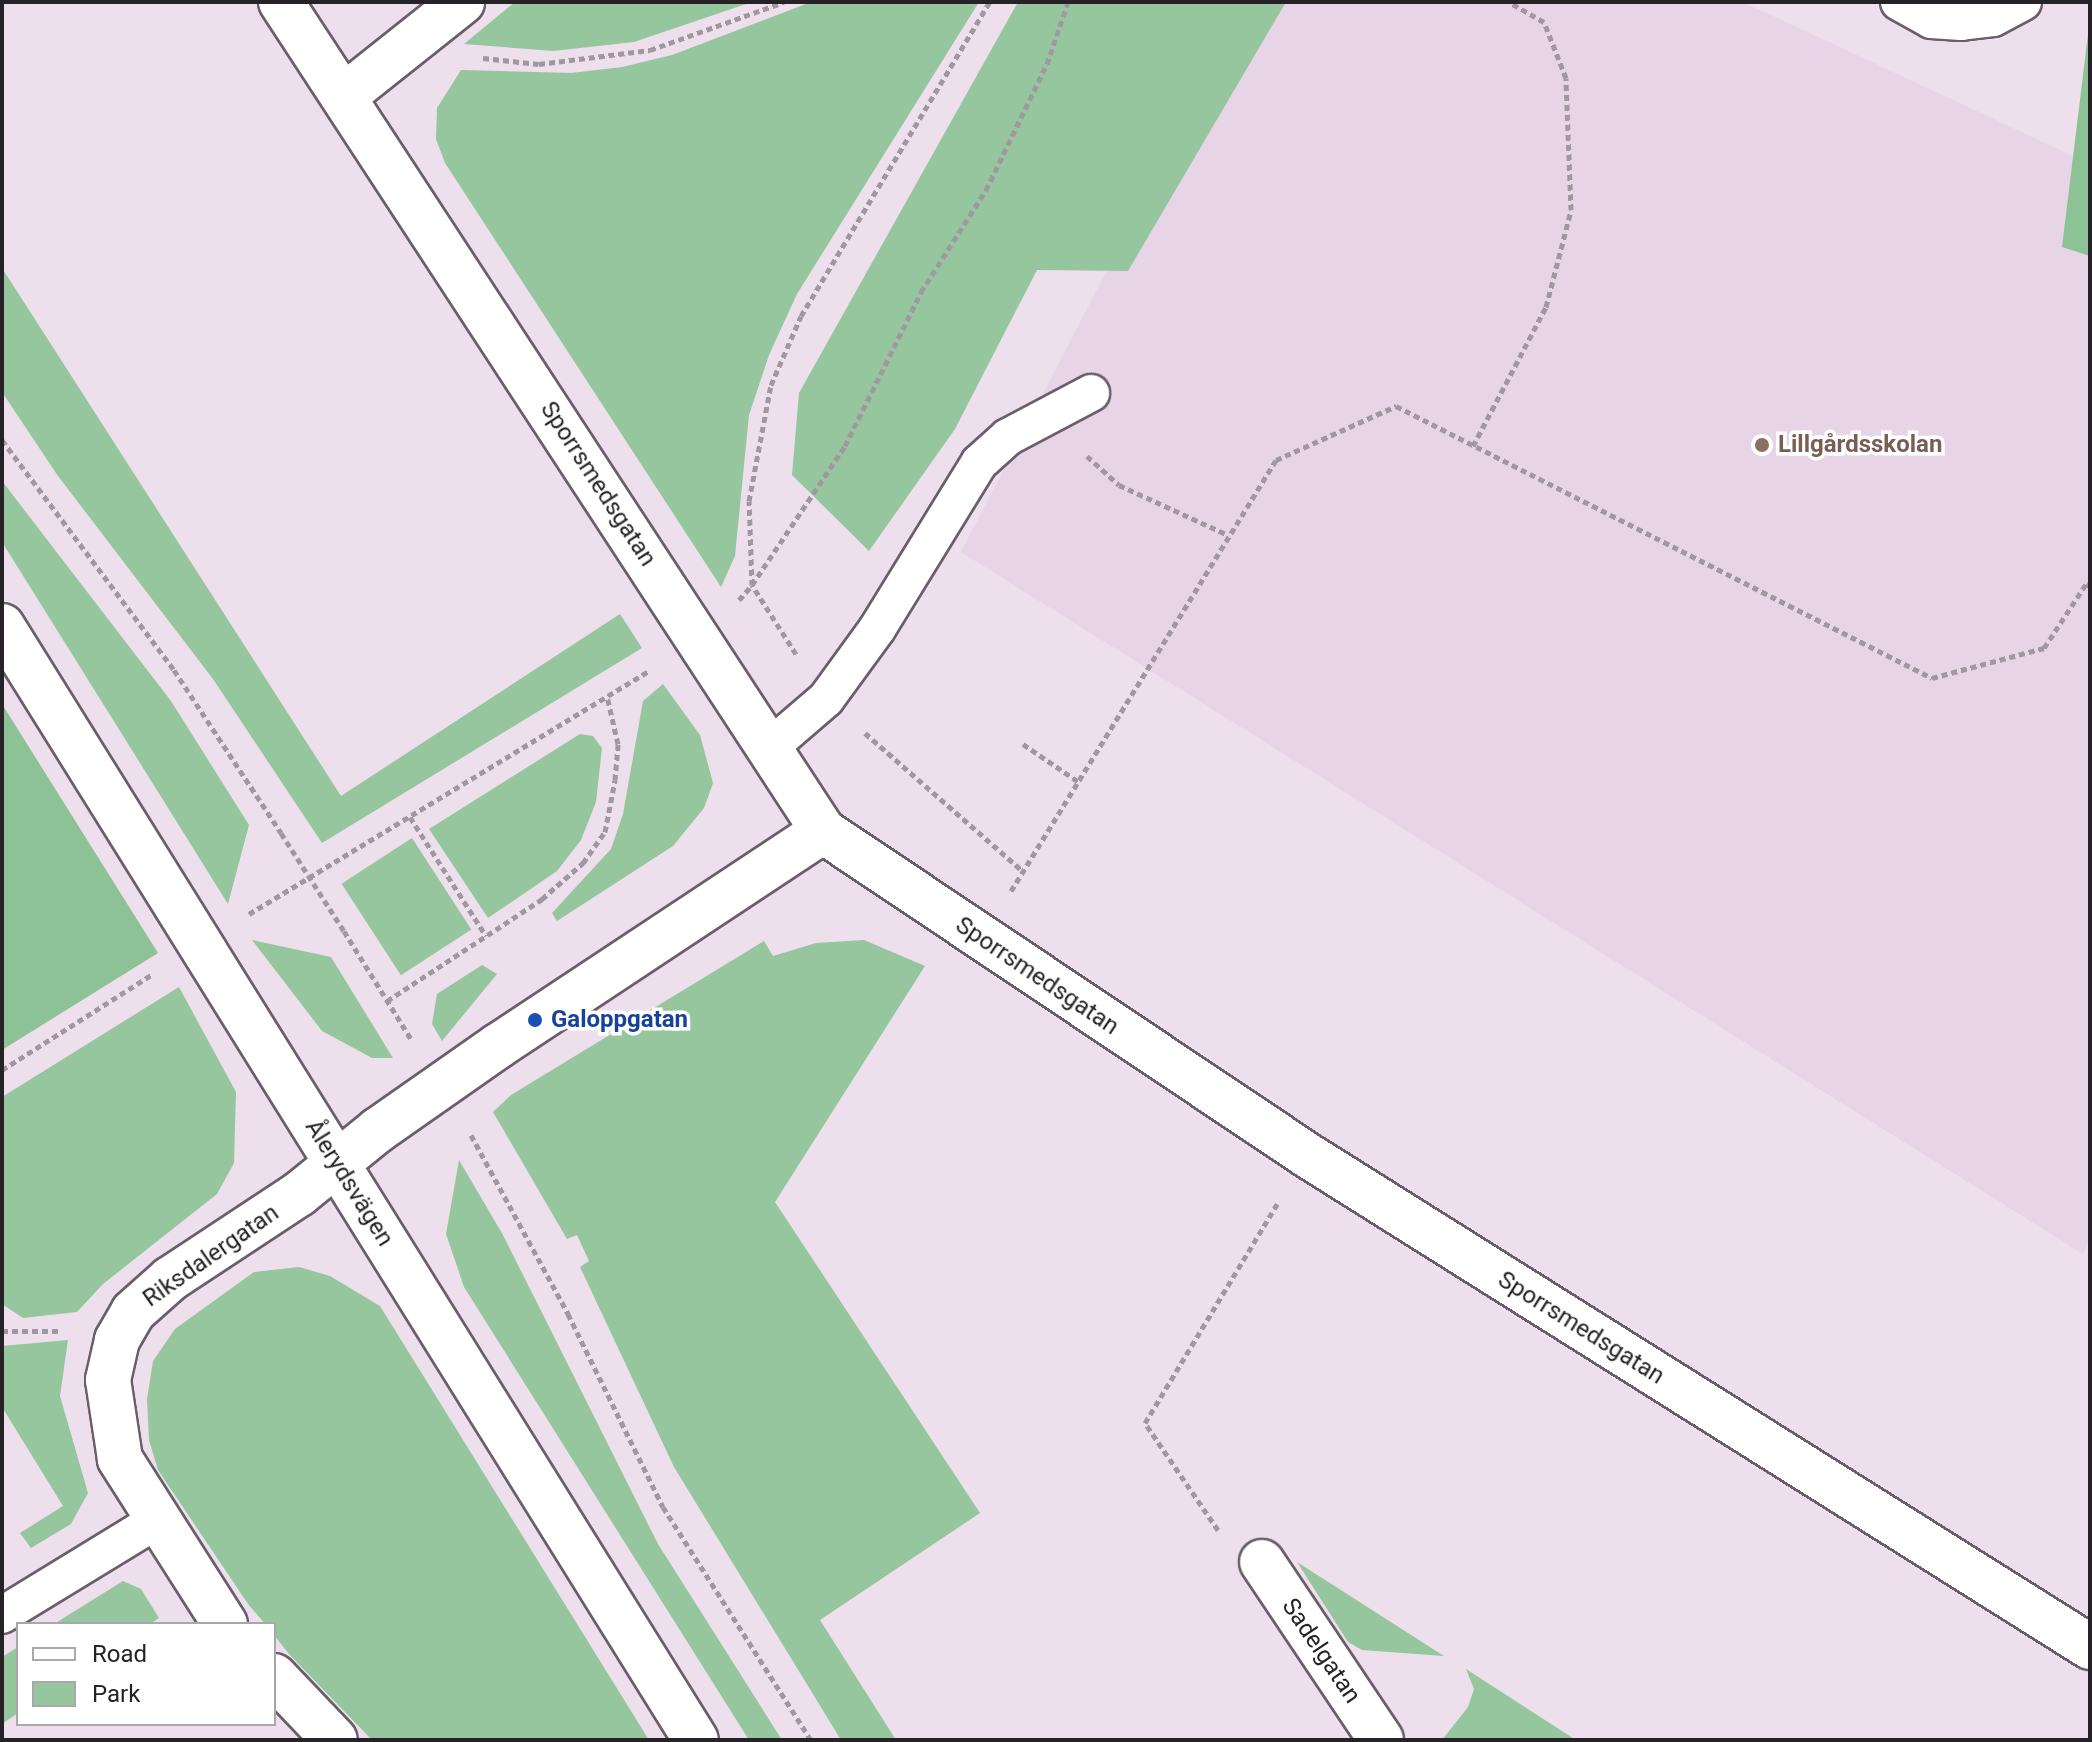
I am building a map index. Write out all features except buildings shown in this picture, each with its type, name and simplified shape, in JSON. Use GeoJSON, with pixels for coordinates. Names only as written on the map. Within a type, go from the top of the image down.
{"type":"FeatureCollection","features":[{"type":"Feature","properties":{"kind":"street","name":"Sporrsmedsgatan"},"geometry":{"type":"LineString","coordinates":[[281,2],[823,831],[980,939],[1307,1155],[2090,1647]]}},
{"type":"Feature","properties":{"kind":"street"},"geometry":{"type":"LineString","coordinates":[[344,96],[462,2]]}},
{"type":"Feature","properties":{"kind":"street","name":"Ålerydsvägen"},"geometry":{"type":"LineString","coordinates":[[2,626],[696,1740]]}},
{"type":"Feature","properties":{"kind":"street"},"geometry":{"type":"LineString","coordinates":[[336,1163],[441,1086],[823,831]]}},
{"type":"Feature","properties":{"kind":"street","name":"Riksdalergatan"},"geometry":{"type":"LineString","coordinates":[[224,1622],[156,1521],[120,1459],[108,1380],[117,1340],[133,1312],[170,1279],[299,1194],[336,1163]]}},
{"type":"Feature","properties":{"kind":"street","name":"Sadelgatan"},"geometry":{"type":"LineString","coordinates":[[1262,1562],[1381,1740]]}},
{"type":"Feature","properties":{"kind":"street"},"geometry":{"type":"LineString","coordinates":[[276,1678],[335,1740]]}},
{"type":"Feature","properties":{"kind":"lane"},"geometry":{"type":"LineString","coordinates":[[1899,2],[1931,20],[1961,22],[1993,18],[2023,2]]}},
{"type":"Feature","properties":{"kind":"lane"},"geometry":{"type":"LineString","coordinates":[[769,748],[826,699],[877,629],[979,463],[1008,437],[1091,393]]}},
{"type":"Feature","properties":{"kind":"lane"},"geometry":{"type":"LineString","coordinates":[[2,1615],[156,1521]]}},
{"type":"Feature","properties":{"kind":"path"},"geometry":{"type":"LineString","coordinates":[[407,46],[539,64],[588,61],[650,50],[784,2]]}},
{"type":"Feature","properties":{"kind":"path"},"geometry":{"type":"LineString","coordinates":[[1024,872],[826,699],[752,585],[845,446],[921,292],[986,190],[1047,64],[1068,2]]}},
{"type":"Feature","properties":{"kind":"path"},"geometry":{"type":"LineString","coordinates":[[1473,446],[1546,307],[1571,210],[1566,78],[1544,22],[1509,2]]}},
{"type":"Feature","properties":{"kind":"path"},"geometry":{"type":"LineString","coordinates":[[980,939],[1276,460],[1396,406],[1932,678],[2044,648],[2086,584],[2090,586]]}},
{"type":"Feature","properties":{"kind":"path"},"geometry":{"type":"LineString","coordinates":[[1045,417],[1119,485],[1228,535]]}},
{"type":"Feature","properties":{"kind":"path"},"geometry":{"type":"LineString","coordinates":[[2,440],[174,670],[441,1086],[568,1314],[663,1507],[811,1740]]}},
{"type":"Feature","properties":{"kind":"path"},"geometry":{"type":"LineString","coordinates":[[387,1001],[562,884],[605,832],[618,744],[607,696]]}},
{"type":"Feature","properties":{"kind":"path"},"geometry":{"type":"LineString","coordinates":[[1023,744],[1079,782]]}},
{"type":"Feature","properties":{"kind":"path"},"geometry":{"type":"LineString","coordinates":[[410,817],[486,936]]}},
{"type":"Feature","properties":{"kind":"path"},"geometry":{"type":"LineString","coordinates":[[2,1070],[159,970]]}},
{"type":"Feature","properties":{"kind":"path"},"geometry":{"type":"LineString","coordinates":[[1262,1562],[1212,1526],[1145,1423],[1307,1155]]}},
{"type":"Feature","properties":{"kind":"path"},"geometry":{"type":"LineString","coordinates":[[2,1324],[6,1328],[2,1331]]}},
{"type":"Feature","properties":{"kind":"shaded area"},"geometry":{"type":"Polygon","coordinates":[[[1246,2],[1743,2],[2090,164],[2090,1237],[2083,1254],[961,552],[1246,2]]]}},
{"type":"Feature","properties":{"kind":"green space"},"geometry":{"type":"Polygon","coordinates":[[[515,2],[752,2],[634,42],[553,51],[464,44],[515,2]]]}},
{"type":"Feature","properties":{"kind":"green space"},"geometry":{"type":"Polygon","coordinates":[[[811,2],[979,2],[797,294],[769,355],[749,415],[735,556],[721,587],[445,163],[436,139],[437,108],[461,70],[571,73],[622,67],[672,55],[811,2]]]}},
{"type":"Feature","properties":{"kind":"green space"},"geometry":{"type":"Polygon","coordinates":[[[1018,2],[1286,2],[1128,271],[1037,270],[955,429],[869,551],[792,475],[799,393],[1018,2]]]}},
{"type":"Feature","properties":{"kind":"green space"},"geometry":{"type":"Polygon","coordinates":[[[2090,18],[2090,256],[2062,247],[2090,18]]]}},
{"type":"Feature","properties":{"kind":"green space"},"geometry":{"type":"Polygon","coordinates":[[[2,268],[341,796],[620,614],[642,648],[322,843],[213,679],[58,476],[2,392],[2,268]]]}},
{"type":"Feature","properties":{"kind":"green space"},"geometry":{"type":"Polygon","coordinates":[[[2,481],[171,701],[249,825],[228,904],[2,542],[2,481]]]}},
{"type":"Feature","properties":{"kind":"green space"},"geometry":{"type":"Polygon","coordinates":[[[663,684],[700,735],[713,783],[704,808],[673,846],[557,921],[552,913],[611,849],[623,814],[643,701],[663,684]]]}},
{"type":"Feature","properties":{"kind":"green space"},"geometry":{"type":"Polygon","coordinates":[[[2,704],[158,953],[2,1050],[2,704]]]}},
{"type":"Feature","properties":{"kind":"green space"},"geometry":{"type":"Polygon","coordinates":[[[580,734],[593,736],[602,748],[596,802],[581,840],[557,871],[488,918],[429,829],[580,734]]]}},
{"type":"Feature","properties":{"kind":"green space"},"geometry":{"type":"Polygon","coordinates":[[[412,838],[471,929],[401,975],[342,884],[412,838]]]}},
{"type":"Feature","properties":{"kind":"green space"},"geometry":{"type":"Polygon","coordinates":[[[252,940],[331,957],[393,1058],[372,1058],[322,1031],[252,940]]]}},
{"type":"Feature","properties":{"kind":"green space"},"geometry":{"type":"Polygon","coordinates":[[[864,940],[925,966],[775,1202],[980,1513],[820,1620],[896,1740],[841,1740],[674,1467],[580,1267],[589,1261],[577,1235],[567,1239],[493,1112],[511,1095],[764,941],[773,956],[816,943],[864,940]]]}},
{"type":"Feature","properties":{"kind":"green space"},"geometry":{"type":"Polygon","coordinates":[[[482,965],[497,974],[442,1041],[432,1024],[437,994],[482,965]]]}},
{"type":"Feature","properties":{"kind":"green space"},"geometry":{"type":"Polygon","coordinates":[[[179,987],[236,1092],[234,1163],[217,1194],[103,1284],[77,1312],[23,1318],[2,1304],[2,1097],[179,987]]]}},
{"type":"Feature","properties":{"kind":"green space"},"geometry":{"type":"Polygon","coordinates":[[[459,1160],[503,1235],[658,1544],[782,1740],[749,1740],[464,1287],[446,1234],[459,1160]]]}},
{"type":"Feature","properties":{"kind":"green space"},"geometry":{"type":"Polygon","coordinates":[[[299,1267],[330,1276],[380,1306],[649,1740],[372,1740],[289,1654],[276,1638],[276,1622],[263,1622],[248,1604],[158,1470],[149,1440],[147,1399],[153,1361],[175,1329],[254,1272],[299,1267]]]}},
{"type":"Feature","properties":{"kind":"green space"},"geometry":{"type":"Polygon","coordinates":[[[68,1340],[60,1396],[88,1493],[71,1524],[31,1548],[20,1533],[63,1506],[2,1407],[2,1346],[68,1340]]]}},
{"type":"Feature","properties":{"kind":"green space"},"geometry":{"type":"Polygon","coordinates":[[[1297,1562],[1444,1656],[1362,1650],[1348,1642],[1297,1562]]]}},
{"type":"Feature","properties":{"kind":"green space"},"geometry":{"type":"Polygon","coordinates":[[[123,1581],[141,1589],[159,1618],[153,1622],[57,1622],[123,1581]]]}},
{"type":"Feature","properties":{"kind":"green space"},"geometry":{"type":"Polygon","coordinates":[[[16,1648],[16,1714],[2,1724],[2,1657],[16,1648]]]}},
{"type":"Feature","properties":{"kind":"green space"},"geometry":{"type":"Polygon","coordinates":[[[1466,1669],[1576,1740],[1442,1740],[1468,1707],[1474,1689],[1466,1669]]]}},
{"type":"Feature","properties":{"kind":"place","name":"Lillgårdsskolan"},"geometry":{"type":"Point","coordinates":[1762,445]}},
{"type":"Feature","properties":{"kind":"place","name":"Galoppgatan"},"geometry":{"type":"Point","coordinates":[535,1020]}}]}
